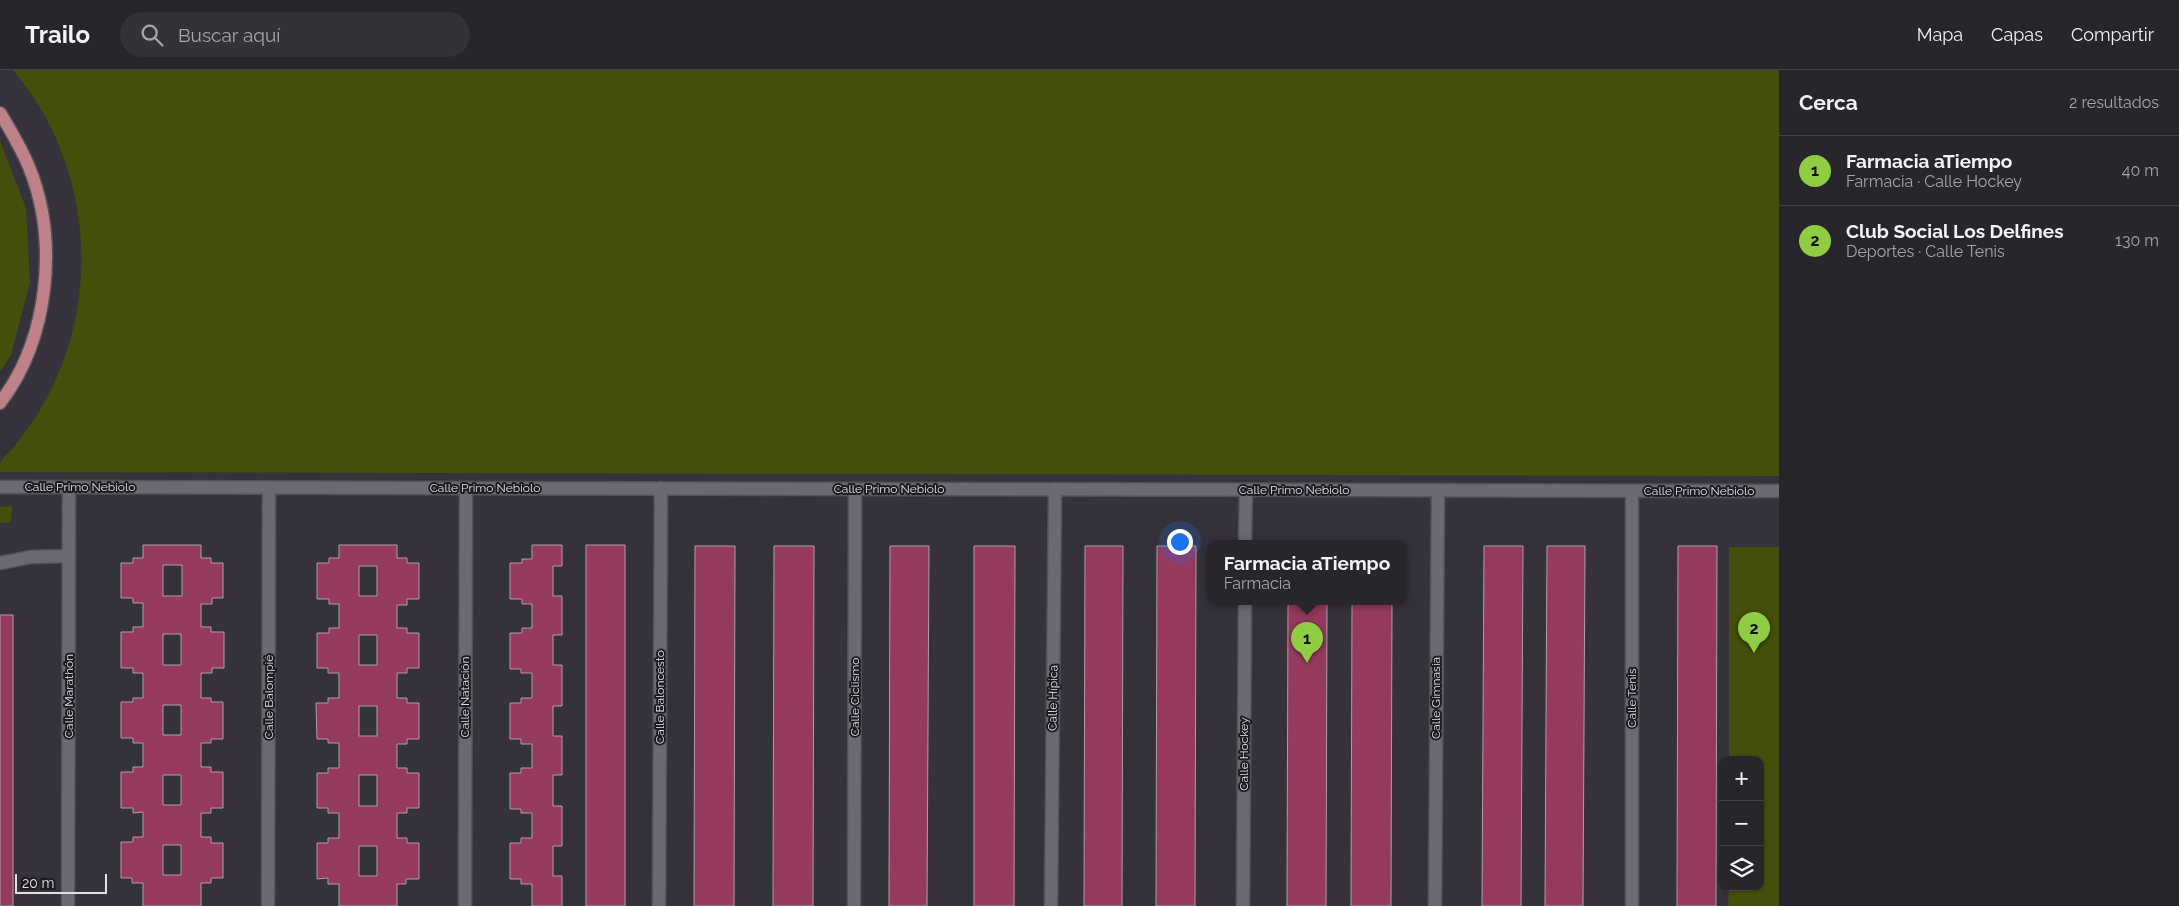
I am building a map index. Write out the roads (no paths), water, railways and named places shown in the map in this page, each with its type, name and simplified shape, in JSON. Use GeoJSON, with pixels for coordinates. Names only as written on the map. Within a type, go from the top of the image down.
{"type":"FeatureCollection","features":[{"type":"Feature","properties":{"kind":"main road"},"geometry":{"type":"LineString","coordinates":[[0,113],[15,137],[29,168],[39,201],[44,234],[45,269],[42,303],[34,336],[21,368],[0,403]]}},
{"type":"Feature","properties":{"kind":"street","name":"Calle Primo Nebiolo"},"geometry":{"type":"LineString","coordinates":[[0,487],[1779,491]]}},
{"type":"Feature","properties":{"kind":"street","name":"Calle Marathón"},"geometry":{"type":"LineString","coordinates":[[68,906],[69,487]]}},
{"type":"Feature","properties":{"kind":"street","name":"Calle Balompié"},"geometry":{"type":"LineString","coordinates":[[268,906],[269,488]]}},
{"type":"Feature","properties":{"kind":"street","name":"Calle Natación"},"geometry":{"type":"LineString","coordinates":[[465,906],[466,488]]}},
{"type":"Feature","properties":{"kind":"street","name":"Calle Baloncesto"},"geometry":{"type":"LineString","coordinates":[[659,906],[661,488]]}},
{"type":"Feature","properties":{"kind":"street","name":"Calle Ciclismo"},"geometry":{"type":"LineString","coordinates":[[854,906],[856,489]]}},
{"type":"Feature","properties":{"kind":"street","name":"Calle Hípica"},"geometry":{"type":"LineString","coordinates":[[1050,906],[1055,489]]}},
{"type":"Feature","properties":{"kind":"street"},"geometry":{"type":"LineString","coordinates":[[1245,540],[1246,490]]}},
{"type":"Feature","properties":{"kind":"street","name":"Calle Gimnasia"},"geometry":{"type":"LineString","coordinates":[[1435,906],[1438,490]]}},
{"type":"Feature","properties":{"kind":"street","name":"Calle Tenis"},"geometry":{"type":"LineString","coordinates":[[1632,491],[1632,906]]}},
{"type":"Feature","properties":{"kind":"street"},"geometry":{"type":"LineString","coordinates":[[0,563],[31,557],[69,556]]}},
{"type":"Feature","properties":{"kind":"street","name":"Calle Hockey"},"geometry":{"type":"LineString","coordinates":[[1243,906],[1245,605]]}},
{"type":"Feature","properties":{"kind":"place","name":"Club Social Los Delfines"},"geometry":{"type":"Point","coordinates":[1754,653]}},
{"type":"Feature","properties":{"kind":"place","name":"Farmacia aTiempo"},"geometry":{"type":"Point","coordinates":[1307,663]}}]}
